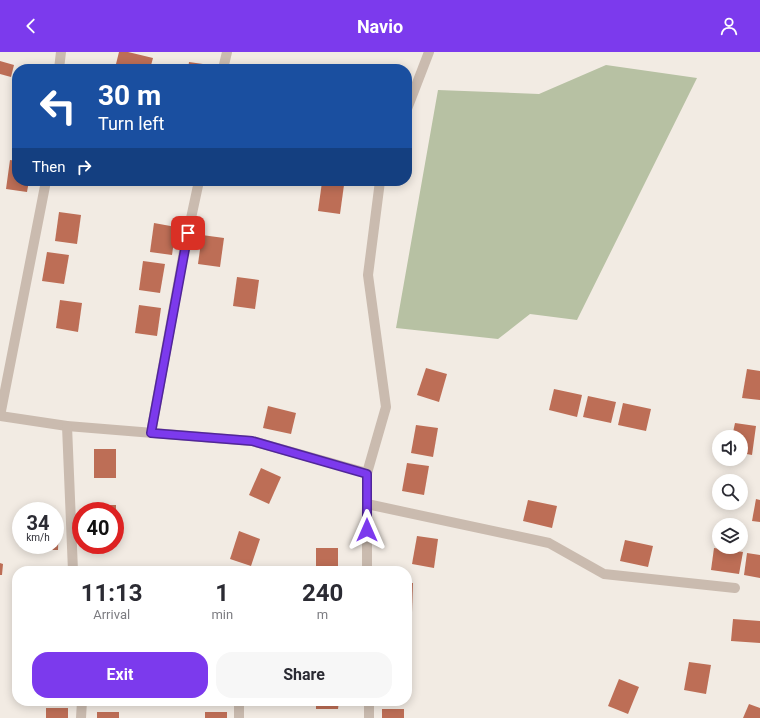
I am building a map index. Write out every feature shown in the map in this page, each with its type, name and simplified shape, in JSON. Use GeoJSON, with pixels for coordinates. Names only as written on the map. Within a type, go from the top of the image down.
{"type":"FeatureCollection","features":[{"type":"Feature","properties":{"kind":"street"},"geometry":{"type":"LineString","coordinates":[[60,64],[61,52]]}},
{"type":"Feature","properties":{"kind":"street"},"geometry":{"type":"LineString","coordinates":[[224,64],[227,52]]}},
{"type":"Feature","properties":{"kind":"street"},"geometry":{"type":"LineString","coordinates":[[412,95],[428,52]]}},
{"type":"Feature","properties":{"kind":"street"},"geometry":{"type":"LineString","coordinates":[[45,186],[0,416],[67,426],[252,441],[367,474]]}},
{"type":"Feature","properties":{"kind":"street"},"geometry":{"type":"LineString","coordinates":[[151,433],[185,246],[198,186]]}},
{"type":"Feature","properties":{"kind":"street"},"geometry":{"type":"LineString","coordinates":[[367,566],[367,474],[386,407],[368,275],[379,186]]}},
{"type":"Feature","properties":{"kind":"street"},"geometry":{"type":"LineString","coordinates":[[67,426],[73,566]]}},
{"type":"Feature","properties":{"kind":"street"},"geometry":{"type":"LineString","coordinates":[[367,504],[549,543],[604,574],[735,588]]}},
{"type":"Feature","properties":{"kind":"street"},"geometry":{"type":"LineString","coordinates":[[81,718],[82,706]]}},
{"type":"Feature","properties":{"kind":"street"},"geometry":{"type":"LineString","coordinates":[[239,706],[239,718]]}},
{"type":"Feature","properties":{"kind":"street"},"geometry":{"type":"LineString","coordinates":[[368,706],[369,718]]}},
{"type":"Feature","properties":{"kind":"green space"},"geometry":{"type":"Polygon","coordinates":[[[606,65],[697,78],[577,320],[530,314],[498,339],[396,328],[438,90],[539,94],[606,65]]]}},
{"type":"Feature","properties":{"kind":"building"},"geometry":{"type":"Polygon","coordinates":[[[119,52],[128,52],[153,58],[151,64],[116,64],[119,52]]]}},
{"type":"Feature","properties":{"kind":"building"},"geometry":{"type":"Polygon","coordinates":[[[0,61],[12,64],[11,77],[0,74],[0,61]]]}},
{"type":"Feature","properties":{"kind":"building"},"geometry":{"type":"Polygon","coordinates":[[[189,62],[203,64],[189,64],[189,62]]]}},
{"type":"Feature","properties":{"kind":"building"},"geometry":{"type":"Polygon","coordinates":[[[10,160],[12,160],[12,186],[28,186],[27,192],[6,189],[10,160]]]}},
{"type":"Feature","properties":{"kind":"building"},"geometry":{"type":"Polygon","coordinates":[[[321,186],[344,186],[340,214],[318,211],[321,186]]]}},
{"type":"Feature","properties":{"kind":"building"},"geometry":{"type":"Polygon","coordinates":[[[59,212],[81,215],[77,244],[55,241],[59,212]]]}},
{"type":"Feature","properties":{"kind":"building"},"geometry":{"type":"Polygon","coordinates":[[[154,223],[176,227],[172,255],[150,252],[154,223]]]}},
{"type":"Feature","properties":{"kind":"building"},"geometry":{"type":"Polygon","coordinates":[[[202,235],[224,238],[220,267],[198,264],[202,235]]]}},
{"type":"Feature","properties":{"kind":"building"},"geometry":{"type":"Polygon","coordinates":[[[47,252],[69,255],[64,284],[42,281],[47,252]]]}},
{"type":"Feature","properties":{"kind":"building"},"geometry":{"type":"Polygon","coordinates":[[[143,261],[165,264],[160,293],[139,290],[143,261]]]}},
{"type":"Feature","properties":{"kind":"building"},"geometry":{"type":"Polygon","coordinates":[[[237,277],[259,280],[255,309],[233,306],[237,277]]]}},
{"type":"Feature","properties":{"kind":"building"},"geometry":{"type":"Polygon","coordinates":[[[60,300],[82,303],[78,332],[56,328],[60,300]]]}},
{"type":"Feature","properties":{"kind":"building"},"geometry":{"type":"Polygon","coordinates":[[[139,305],[161,308],[157,336],[135,333],[139,305]]]}},
{"type":"Feature","properties":{"kind":"building"},"geometry":{"type":"Polygon","coordinates":[[[426,368],[447,374],[439,402],[417,395],[426,368]]]}},
{"type":"Feature","properties":{"kind":"building"},"geometry":{"type":"Polygon","coordinates":[[[747,369],[760,371],[760,400],[742,398],[747,369]]]}},
{"type":"Feature","properties":{"kind":"building"},"geometry":{"type":"Polygon","coordinates":[[[554,389],[582,395],[577,417],[549,410],[554,389]]]}},
{"type":"Feature","properties":{"kind":"building"},"geometry":{"type":"Polygon","coordinates":[[[588,396],[616,402],[611,423],[583,417],[588,396]]]}},
{"type":"Feature","properties":{"kind":"building"},"geometry":{"type":"Polygon","coordinates":[[[623,403],[651,409],[646,431],[618,425],[623,403]]]}},
{"type":"Feature","properties":{"kind":"building"},"geometry":{"type":"Polygon","coordinates":[[[268,406],[296,413],[291,434],[263,428],[268,406]]]}},
{"type":"Feature","properties":{"kind":"building"},"geometry":{"type":"Polygon","coordinates":[[[735,423],[756,426],[752,455],[748,454],[748,430],[734,430],[735,423]]]}},
{"type":"Feature","properties":{"kind":"building"},"geometry":{"type":"Polygon","coordinates":[[[416,425],[438,428],[433,457],[411,453],[416,425]]]}},
{"type":"Feature","properties":{"kind":"building"},"geometry":{"type":"Polygon","coordinates":[[[94,449],[116,449],[116,478],[94,478],[94,449]]]}},
{"type":"Feature","properties":{"kind":"building"},"geometry":{"type":"Polygon","coordinates":[[[407,463],[429,466],[424,495],[402,491],[407,463]]]}},
{"type":"Feature","properties":{"kind":"building"},"geometry":{"type":"Polygon","coordinates":[[[261,468],[281,477],[269,504],[249,495],[261,468]]]}},
{"type":"Feature","properties":{"kind":"building"},"geometry":{"type":"Polygon","coordinates":[[[756,499],[760,500],[760,522],[752,521],[756,499]]]}},
{"type":"Feature","properties":{"kind":"building"},"geometry":{"type":"Polygon","coordinates":[[[528,500],[557,506],[552,528],[523,521],[528,500]]]}},
{"type":"Feature","properties":{"kind":"building"},"geometry":{"type":"Polygon","coordinates":[[[239,531],[260,539],[251,566],[230,559],[239,531]]]}},
{"type":"Feature","properties":{"kind":"building"},"geometry":{"type":"Polygon","coordinates":[[[417,536],[438,539],[434,568],[412,564],[417,536]]]}},
{"type":"Feature","properties":{"kind":"building"},"geometry":{"type":"Polygon","coordinates":[[[625,540],[653,546],[648,567],[620,561],[625,540]]]}},
{"type":"Feature","properties":{"kind":"building"},"geometry":{"type":"Polygon","coordinates":[[[316,548],[338,548],[338,566],[316,566],[316,548]]]}},
{"type":"Feature","properties":{"kind":"building"},"geometry":{"type":"Polygon","coordinates":[[[713,554],[743,554],[739,574],[711,570],[713,554]]]}},
{"type":"Feature","properties":{"kind":"building"},"geometry":{"type":"Polygon","coordinates":[[[747,554],[760,555],[760,578],[744,575],[747,554]]]}},
{"type":"Feature","properties":{"kind":"building"},"geometry":{"type":"Polygon","coordinates":[[[0,563],[3,564],[2,575],[0,575],[0,563]]]}},
{"type":"Feature","properties":{"kind":"building"},"geometry":{"type":"Polygon","coordinates":[[[412,583],[413,583],[412,612],[412,583]]]}},
{"type":"Feature","properties":{"kind":"building"},"geometry":{"type":"Polygon","coordinates":[[[733,619],[760,621],[760,643],[731,641],[733,619]]]}},
{"type":"Feature","properties":{"kind":"building"},"geometry":{"type":"Polygon","coordinates":[[[689,662],[711,665],[706,694],[684,690],[689,662]]]}},
{"type":"Feature","properties":{"kind":"building"},"geometry":{"type":"Polygon","coordinates":[[[619,679],[639,687],[628,714],[608,706],[619,679]]]}},
{"type":"Feature","properties":{"kind":"building"},"geometry":{"type":"Polygon","coordinates":[[[749,704],[760,708],[760,718],[743,718],[749,704]]]}},
{"type":"Feature","properties":{"kind":"building"},"geometry":{"type":"Polygon","coordinates":[[[316,706],[338,706],[338,709],[316,709],[316,706]]]}},
{"type":"Feature","properties":{"kind":"building"},"geometry":{"type":"Polygon","coordinates":[[[46,708],[68,708],[68,718],[46,718],[46,708]]]}},
{"type":"Feature","properties":{"kind":"building"},"geometry":{"type":"Polygon","coordinates":[[[382,709],[404,709],[404,718],[382,718],[382,709]]]}},
{"type":"Feature","properties":{"kind":"building"},"geometry":{"type":"Polygon","coordinates":[[[97,712],[119,712],[119,718],[97,718],[97,712]]]}},
{"type":"Feature","properties":{"kind":"building"},"geometry":{"type":"Polygon","coordinates":[[[205,712],[227,712],[227,718],[205,718],[205,712]]]}},
{"type":"Feature","properties":{"kind":"route"},"geometry":{"type":"LineString","coordinates":[[188,233],[151,433],[252,441],[367,474],[367,530]]}}]}
